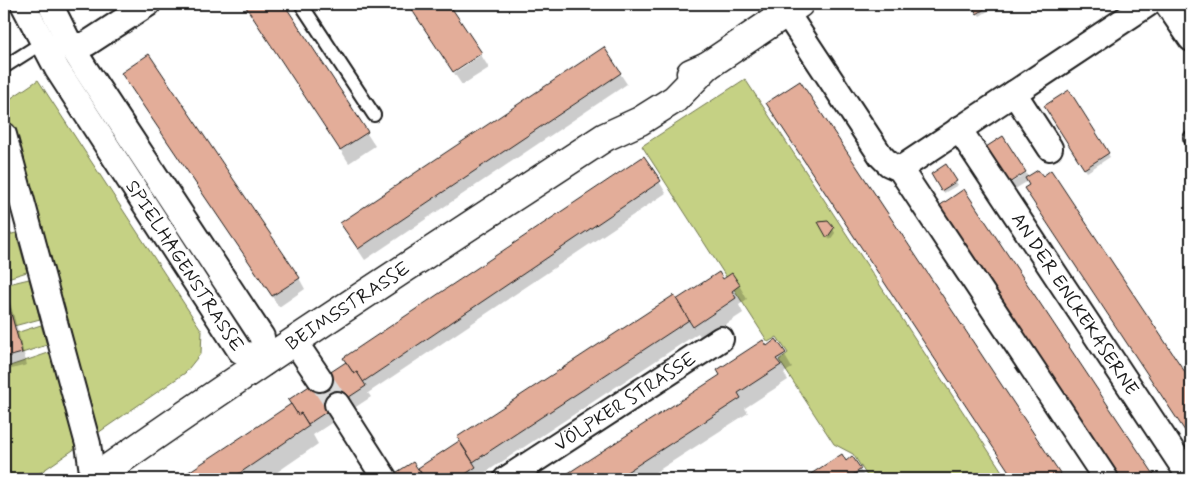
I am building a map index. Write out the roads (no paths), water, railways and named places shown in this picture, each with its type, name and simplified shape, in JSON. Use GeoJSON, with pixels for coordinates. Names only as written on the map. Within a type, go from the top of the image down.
{"type":"FeatureCollection","features":[{"type":"Feature","properties":{"kind":"street","name":"SPIELHAGENSTRASSE"},"geometry":{"type":"LineString","coordinates":[[22,4],[43,45],[240,351],[264,363]]}},
{"type":"Feature","properties":{"kind":"street","name":"SPIELHAGENSTRASSE"},"geometry":{"type":"LineString","coordinates":[[50,4],[71,46],[258,331],[262,338],[264,363]]}},
{"type":"Feature","properties":{"kind":"street"},"geometry":{"type":"LineString","coordinates":[[43,45],[71,46],[88,43],[148,4]]}},
{"type":"Feature","properties":{"kind":"street"},"geometry":{"type":"LineString","coordinates":[[900,169],[1148,4]]}},
{"type":"Feature","properties":{"kind":"street"},"geometry":{"type":"LineString","coordinates":[[1167,4],[1191,39]]}},
{"type":"Feature","properties":{"kind":"street"},"geometry":{"type":"LineString","coordinates":[[793,8],[881,156],[889,164],[900,169],[1106,479]]}},
{"type":"Feature","properties":{"kind":"street","name":"BEIMSSTRASSE"},"geometry":{"type":"LineString","coordinates":[[93,479],[133,450],[605,137],[640,121],[675,99],[707,66],[793,8]]}},
{"type":"Feature","properties":{"kind":"street"},"geometry":{"type":"LineString","coordinates":[[1014,93],[1050,148]]}},
{"type":"Feature","properties":{"kind":"street","name":"AN DER ENCKEKASERNE"},"geometry":{"type":"LineString","coordinates":[[959,129],[1191,479]]}},
{"type":"Feature","properties":{"kind":"street"},"geometry":{"type":"LineString","coordinates":[[4,135],[88,444],[93,479]]}},
{"type":"Feature","properties":{"kind":"street","name":"VÖLPKER STRASSE"},"geometry":{"type":"LineString","coordinates":[[506,479],[721,339]]}},
{"type":"Feature","properties":{"kind":"street"},"geometry":{"type":"LineString","coordinates":[[295,342],[320,379]]}},
{"type":"Feature","properties":{"kind":"street"},"geometry":{"type":"LineString","coordinates":[[337,404],[385,479]]}},
{"type":"Feature","properties":{"kind":"lane"},"geometry":{"type":"LineString","coordinates":[[301,4],[374,114]]}},
{"type":"Feature","properties":{"kind":"lane"},"geometry":{"type":"LineString","coordinates":[[4,67],[34,48],[43,45]]}},
{"type":"Feature","properties":{"kind":"tunnel"},"geometry":{"type":"LineString","coordinates":[[320,379],[337,404]]}}]}
